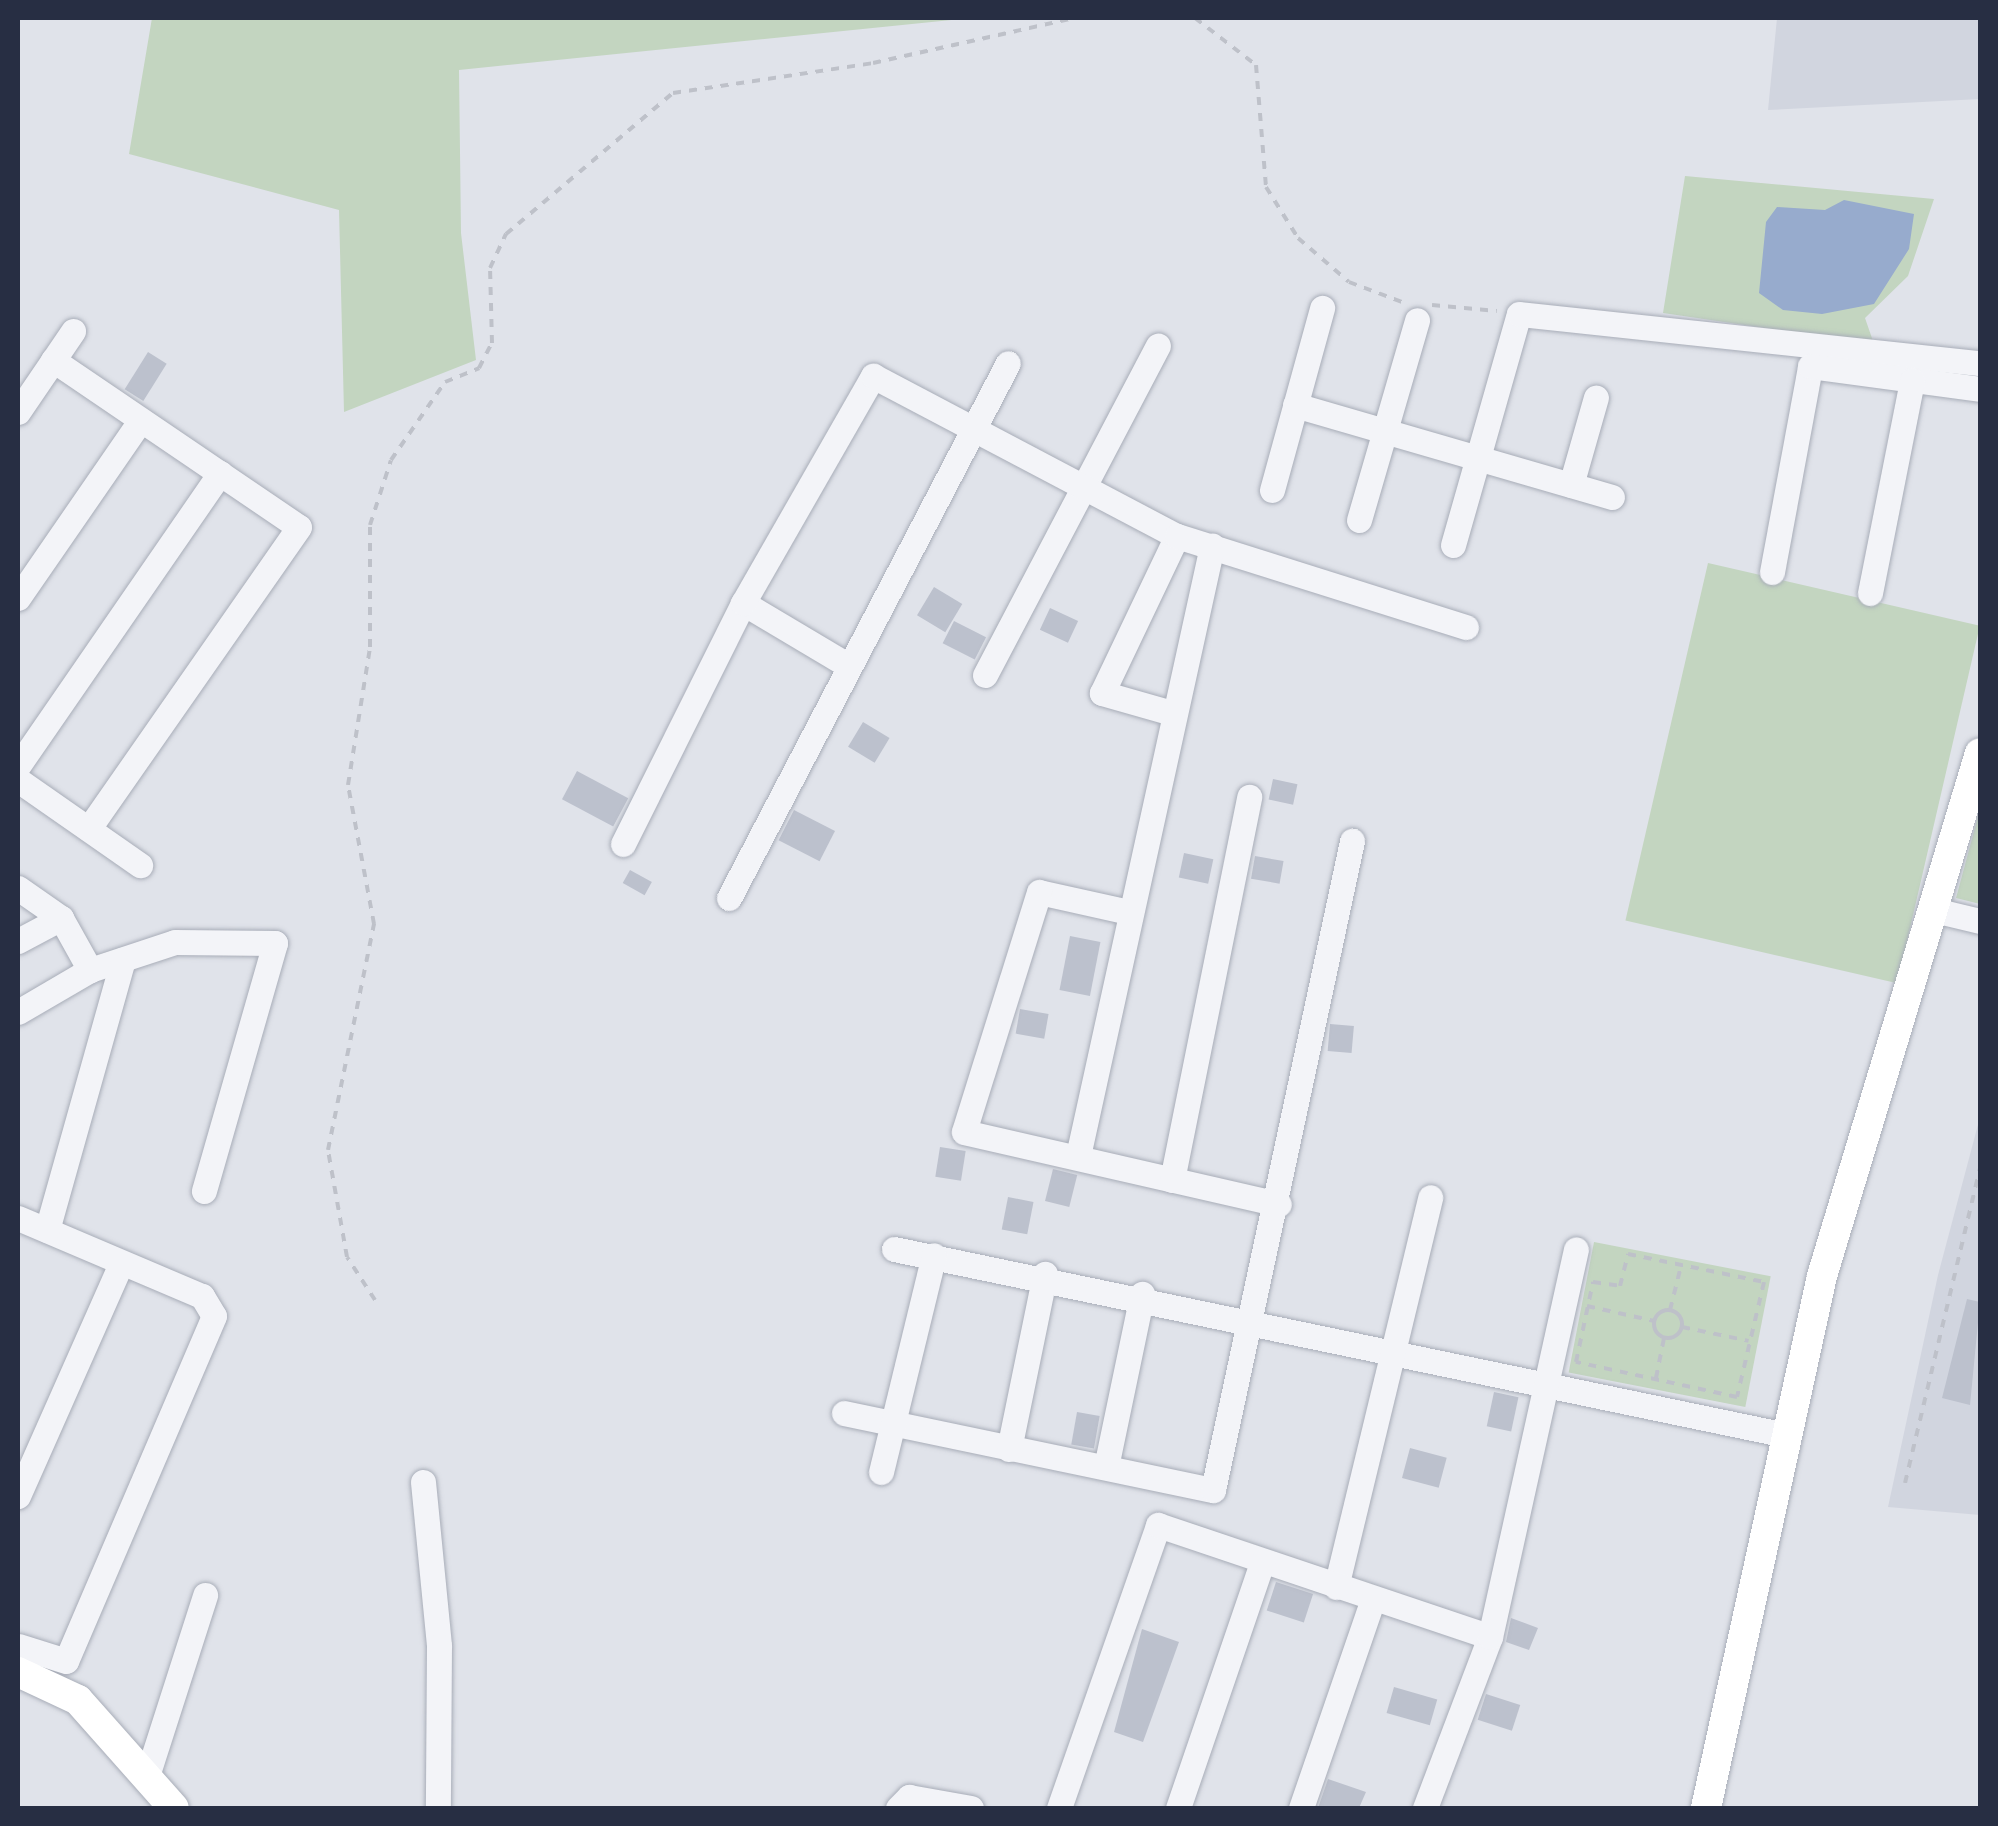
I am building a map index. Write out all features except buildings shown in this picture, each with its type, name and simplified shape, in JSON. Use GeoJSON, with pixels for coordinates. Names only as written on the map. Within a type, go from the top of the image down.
{"type":"FeatureCollection","features":[{"type":"Feature","properties":{"kind":"main road"},"geometry":{"type":"LineString","coordinates":[[1706,1808],[1782,1434],[1980,753]]}},
{"type":"Feature","properties":{"kind":"main road"},"geometry":{"type":"LineString","coordinates":[[18,1672],[78,1700],[148,1773],[174,1808]]}},
{"type":"Feature","properties":{"kind":"street"},"geometry":{"type":"LineString","coordinates":[[1272,490],[1322,308]]}},
{"type":"Feature","properties":{"kind":"street"},"geometry":{"type":"LineString","coordinates":[[1453,545],[1520,314],[1980,363]]}},
{"type":"Feature","properties":{"kind":"street"},"geometry":{"type":"LineString","coordinates":[[1360,520],[1417,320]]}},
{"type":"Feature","properties":{"kind":"street"},"geometry":{"type":"LineString","coordinates":[[18,412],[72,332]]}},
{"type":"Feature","properties":{"kind":"street"},"geometry":{"type":"LineString","coordinates":[[985,674],[1158,346]]}},
{"type":"Feature","properties":{"kind":"street"},"geometry":{"type":"LineString","coordinates":[[53,360],[299,527],[88,829]]}},
{"type":"Feature","properties":{"kind":"street"},"geometry":{"type":"LineString","coordinates":[[730,898],[970,428],[1008,363]]}},
{"type":"Feature","properties":{"kind":"street"},"geometry":{"type":"LineString","coordinates":[[1772,572],[1810,366],[1980,389]]}},
{"type":"Feature","properties":{"kind":"street"},"geometry":{"type":"LineString","coordinates":[[622,844],[742,603],[874,376],[1177,536],[1466,627]]}},
{"type":"Feature","properties":{"kind":"street"},"geometry":{"type":"LineString","coordinates":[[1870,593],[1912,380]]}},
{"type":"Feature","properties":{"kind":"street"},"geometry":{"type":"LineString","coordinates":[[1571,485],[1596,397]]}},
{"type":"Feature","properties":{"kind":"street"},"geometry":{"type":"LineString","coordinates":[[1296,405],[1612,497]]}},
{"type":"Feature","properties":{"kind":"street"},"geometry":{"type":"LineString","coordinates":[[18,598],[141,420]]}},
{"type":"Feature","properties":{"kind":"street"},"geometry":{"type":"LineString","coordinates":[[18,766],[220,473]]}},
{"type":"Feature","properties":{"kind":"street"},"geometry":{"type":"LineString","coordinates":[[1172,713],[1102,693],[1177,536]]}},
{"type":"Feature","properties":{"kind":"street"},"geometry":{"type":"LineString","coordinates":[[1078,1156],[1172,713],[1212,546]]}},
{"type":"Feature","properties":{"kind":"street"},"geometry":{"type":"LineString","coordinates":[[742,603],[850,666]]}},
{"type":"Feature","properties":{"kind":"street"},"geometry":{"type":"LineString","coordinates":[[18,780],[140,865]]}},
{"type":"Feature","properties":{"kind":"street"},"geometry":{"type":"LineString","coordinates":[[1172,1180],[1249,797]]}},
{"type":"Feature","properties":{"kind":"street"},"geometry":{"type":"LineString","coordinates":[[844,1412],[1213,1490],[1279,1204],[1352,840]]}},
{"type":"Feature","properties":{"kind":"street"},"geometry":{"type":"LineString","coordinates":[[18,888],[61,918],[90,970]]}},
{"type":"Feature","properties":{"kind":"street"},"geometry":{"type":"LineString","coordinates":[[1129,912],[1038,892],[964,1132],[1279,1204]]}},
{"type":"Feature","properties":{"kind":"street"},"geometry":{"type":"LineString","coordinates":[[1934,910],[1980,920]]}},
{"type":"Feature","properties":{"kind":"street"},"geometry":{"type":"LineString","coordinates":[[18,940],[61,918]]}},
{"type":"Feature","properties":{"kind":"street"},"geometry":{"type":"LineString","coordinates":[[18,1012],[90,970],[175,942],[276,943],[204,1191]]}},
{"type":"Feature","properties":{"kind":"street"},"geometry":{"type":"LineString","coordinates":[[18,1646],[66,1661],[214,1316],[202,1296],[27,1228],[123,959]]}},
{"type":"Feature","properties":{"kind":"street"},"geometry":{"type":"LineString","coordinates":[[1336,1587],[1399,1354],[1430,1197]]}},
{"type":"Feature","properties":{"kind":"street"},"geometry":{"type":"LineString","coordinates":[[894,1248],[1142,1294],[1548,1389],[1782,1434]]}},
{"type":"Feature","properties":{"kind":"street"},"geometry":{"type":"LineString","coordinates":[[1426,1808],[1490,1637],[1576,1249]]}},
{"type":"Feature","properties":{"kind":"street"},"geometry":{"type":"LineString","coordinates":[[882,1472],[934,1256]]}},
{"type":"Feature","properties":{"kind":"street"},"geometry":{"type":"LineString","coordinates":[[18,1496],[120,1264]]}},
{"type":"Feature","properties":{"kind":"street"},"geometry":{"type":"LineString","coordinates":[[1010,1449],[1045,1274]]}},
{"type":"Feature","properties":{"kind":"street"},"geometry":{"type":"LineString","coordinates":[[1106,1467],[1142,1294]]}},
{"type":"Feature","properties":{"kind":"street"},"geometry":{"type":"LineString","coordinates":[[422,1482],[439,1646],[438,1808]]}},
{"type":"Feature","properties":{"kind":"street"},"geometry":{"type":"LineString","coordinates":[[1059,1808],[1158,1526],[1490,1637]]}},
{"type":"Feature","properties":{"kind":"street"},"geometry":{"type":"LineString","coordinates":[[1178,1808],[1262,1562]]}},
{"type":"Feature","properties":{"kind":"street"},"geometry":{"type":"LineString","coordinates":[[148,1773],[205,1594]]}},
{"type":"Feature","properties":{"kind":"street"},"geometry":{"type":"LineString","coordinates":[[1301,1808],[1374,1599]]}},
{"type":"Feature","properties":{"kind":"street"},"geometry":{"type":"LineString","coordinates":[[898,1808],[908,1797],[971,1808]]}},
{"type":"Feature","properties":{"kind":"path"},"geometry":{"type":"LineString","coordinates":[[375,1300],[348,1258],[328,1150],[374,924],[348,786],[370,647],[370,525],[391,460],[445,382],[479,368],[492,344],[490,268],[506,234],[674,93],[874,63],[1074,18]]}},
{"type":"Feature","properties":{"kind":"path"},"geometry":{"type":"LineString","coordinates":[[1195,18],[1256,65],[1266,187],[1298,238],[1380,300],[1520,314]]}},
{"type":"Feature","properties":{"kind":"path"},"geometry":{"type":"LineString","coordinates":[[1905,1483],[1980,1170]]}},
{"type":"Feature","properties":{"kind":"path"},"geometry":{"type":"LineString","coordinates":[[1576,1362],[1737,1397],[1764,1282],[1628,1254],[1620,1286],[1593,1282]]}},
{"type":"Feature","properties":{"kind":"path"},"geometry":{"type":"LineString","coordinates":[[1654,1321],[1670,1310],[1681,1265]]}},
{"type":"Feature","properties":{"kind":"path"},"geometry":{"type":"LineString","coordinates":[[1587,1306],[1654,1321],[1664,1338],[1656,1379]]}},
{"type":"Feature","properties":{"kind":"path"},"geometry":{"type":"LineString","coordinates":[[1670,1310],[1682,1327]]}},
{"type":"Feature","properties":{"kind":"path"},"geometry":{"type":"LineString","coordinates":[[1664,1338],[1682,1327],[1750,1341]]}},
{"type":"Feature","properties":{"kind":"shaded area"},"geometry":{"type":"Polygon","coordinates":[[[1777,18],[1980,18],[1980,99],[1768,110],[1777,18]]]}},
{"type":"Feature","properties":{"kind":"shaded area"},"geometry":{"type":"Polygon","coordinates":[[[1980,1117],[1980,1515],[1888,1507],[1938,1275],[1980,1117]]]}},
{"type":"Feature","properties":{"kind":"green space"},"geometry":{"type":"Polygon","coordinates":[[[152,18],[971,18],[459,70],[461,233],[476,360],[344,412],[339,210],[129,154],[152,18]]]}},
{"type":"Feature","properties":{"kind":"green space"},"geometry":{"type":"Polygon","coordinates":[[[1685,176],[1934,199],[1908,276],[1865,318],[1874,344],[1663,313],[1685,176]]]}},
{"type":"Feature","properties":{"kind":"green space"},"geometry":{"type":"Polygon","coordinates":[[[1708,563],[1980,626],[1897,983],[1625,921],[1708,563]]]}},
{"type":"Feature","properties":{"kind":"green space"},"geometry":{"type":"Polygon","coordinates":[[[1980,809],[1980,904],[1956,898],[1980,809]]]}},
{"type":"Feature","properties":{"kind":"green space"},"geometry":{"type":"Polygon","coordinates":[[[1594,1242],[1771,1276],[1745,1407],[1569,1373],[1594,1242]]]}},
{"type":"Feature","properties":{"kind":"water"},"geometry":{"type":"Polygon","coordinates":[[[1844,200],[1914,214],[1909,249],[1874,304],[1822,314],[1783,310],[1759,293],[1766,222],[1777,207],[1825,210],[1844,200]]]}}]}
